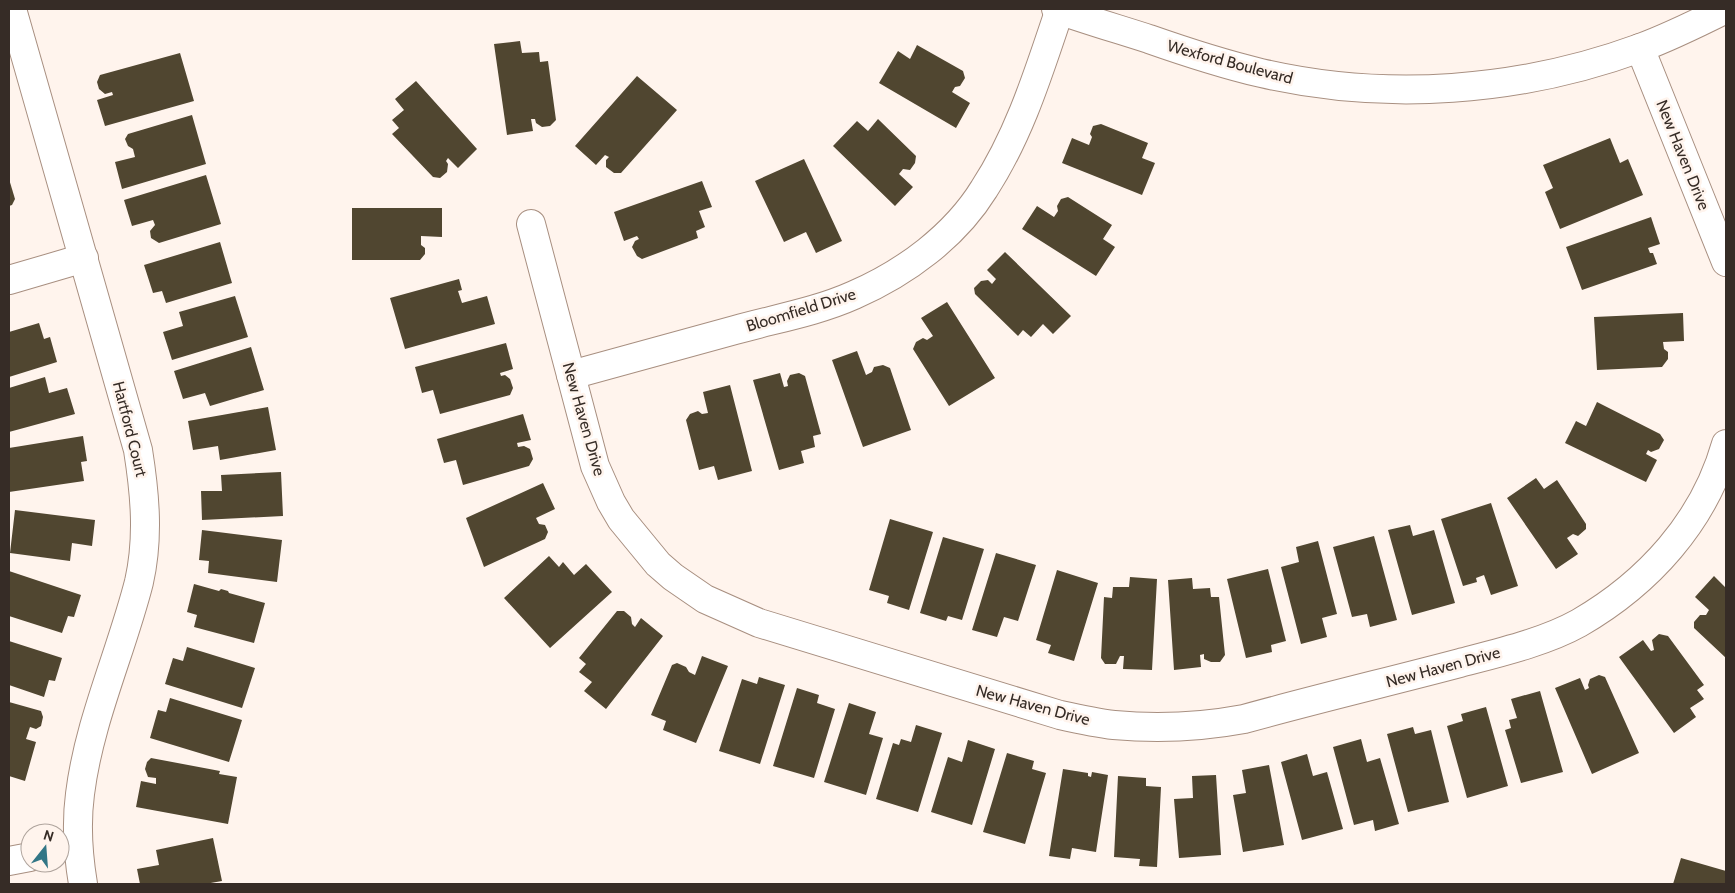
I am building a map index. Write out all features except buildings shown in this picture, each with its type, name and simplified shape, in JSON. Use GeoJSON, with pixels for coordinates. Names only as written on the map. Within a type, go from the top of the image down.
{"type":"FeatureCollection","features":[{"type":"Feature","properties":{"kind":"street","name":"Hartford Court"},"geometry":{"type":"LineString","coordinates":[[12,9],[138,450],[145,493],[145,537],[139,581],[91,738],[79,795],[78,822],[70,850]]}},
{"type":"Feature","properties":{"kind":"street","name":"Wexford Boulevard"},"geometry":{"type":"LineString","coordinates":[[1058,9],[1200,56],[1262,73],[1325,84],[1389,90],[1453,88],[1516,81],[1579,67],[1640,48],[1684,30],[1726,9]]}},
{"type":"Feature","properties":{"kind":"street","name":"Bloomfield Drive"},"geometry":{"type":"LineString","coordinates":[[571,375],[813,310],[854,296],[892,276],[927,252],[958,223],[984,190],[1006,153],[1032,93],[1058,9]]}},
{"type":"Feature","properties":{"kind":"street","name":"New Haven Drive"},"geometry":{"type":"LineString","coordinates":[[1640,48],[1726,262]]}},
{"type":"Feature","properties":{"kind":"street","name":"New Haven Drive"},"geometry":{"type":"LineString","coordinates":[[531,224],[596,466],[611,502],[621,519],[658,564],[705,600],[759,623],[1060,716],[1113,725],[1165,728],[1244,720],[1501,652],[1564,630],[1578,624],[1615,600],[1650,571],[1665,555],[1692,520],[1704,500],[1722,459],[1726,444]]}},
{"type":"Feature","properties":{"kind":"street"},"geometry":{"type":"LineString","coordinates":[[9,280],[84,258]]}},
{"type":"Feature","properties":{"kind":"street","name":"Hartford Court"},"geometry":{"type":"LineString","coordinates":[[70,856],[83,884]]}}]}
